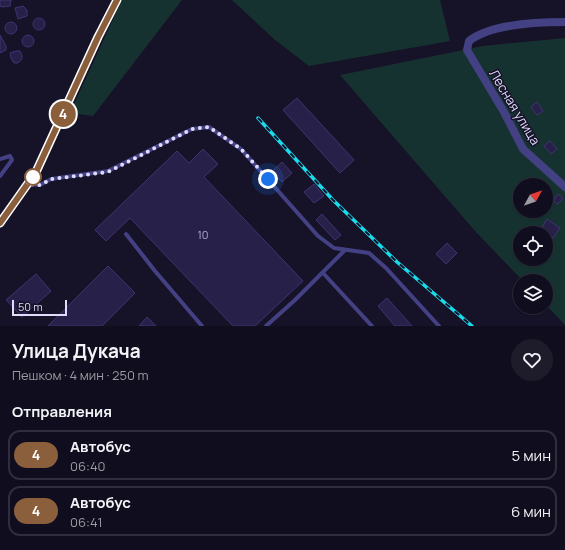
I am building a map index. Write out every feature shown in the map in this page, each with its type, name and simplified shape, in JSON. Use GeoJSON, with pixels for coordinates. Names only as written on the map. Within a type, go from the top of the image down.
{"type":"FeatureCollection","features":[{"type":"Feature","properties":{"kind":"street"},"geometry":{"type":"LineString","coordinates":[[0,223],[36,172],[98,37],[117,0]]}},
{"type":"Feature","properties":{"kind":"street","name":"Лесная улица"},"geometry":{"type":"LineString","coordinates":[[565,22],[537,22],[497,29],[476,36],[469,41],[467,50],[524,149],[565,187]]}},
{"type":"Feature","properties":{"kind":"lane"},"geometry":{"type":"LineString","coordinates":[[27,184],[40,185],[52,179],[108,172],[192,129],[209,127],[241,149],[318,236],[334,248],[358,250],[369,253],[386,268],[439,326]]}},
{"type":"Feature","properties":{"kind":"lane"},"geometry":{"type":"LineString","coordinates":[[0,159],[10,156],[12,160],[1,175]]}},
{"type":"Feature","properties":{"kind":"lane"},"geometry":{"type":"LineString","coordinates":[[126,234],[155,271],[202,326]]}},
{"type":"Feature","properties":{"kind":"lane"},"geometry":{"type":"LineString","coordinates":[[266,326],[295,300],[345,250]]}},
{"type":"Feature","properties":{"kind":"lane"},"geometry":{"type":"LineString","coordinates":[[323,273],[372,326]]}},
{"type":"Feature","properties":{"kind":"green space"},"geometry":{"type":"Polygon","coordinates":[[[122,0],[182,0],[93,116],[70,113],[122,0]]]}},
{"type":"Feature","properties":{"kind":"green space"},"geometry":{"type":"Polygon","coordinates":[[[232,0],[440,0],[450,41],[309,66],[275,40],[232,0]]]}},
{"type":"Feature","properties":{"kind":"green space"},"geometry":{"type":"Polygon","coordinates":[[[565,38],[565,325],[553,312],[553,274],[516,274],[475,231],[340,75],[483,46],[565,38]]]}},
{"type":"Feature","properties":{"kind":"building"},"geometry":{"type":"Polygon","coordinates":[[[0,0],[11,0],[10,6],[0,6],[0,0]]]}},
{"type":"Feature","properties":{"kind":"building"},"geometry":{"type":"Polygon","coordinates":[[[23,6],[27,10],[27,16],[18,19],[15,8],[23,6]]]}},
{"type":"Feature","properties":{"kind":"building"},"geometry":{"type":"Polygon","coordinates":[[[37,18],[41,18],[45,24],[41,30],[37,30],[33,26],[33,22],[37,18]]]}},
{"type":"Feature","properties":{"kind":"building"},"geometry":{"type":"Polygon","coordinates":[[[9,22],[13,22],[17,28],[13,34],[9,34],[5,30],[5,26],[9,22]]]}},
{"type":"Feature","properties":{"kind":"building"},"geometry":{"type":"Polygon","coordinates":[[[0,35],[6,46],[6,50],[0,53],[0,35]]]}},
{"type":"Feature","properties":{"kind":"building"},"geometry":{"type":"Polygon","coordinates":[[[26,35],[30,35],[34,41],[30,47],[26,47],[22,43],[22,39],[26,35]]]}},
{"type":"Feature","properties":{"kind":"building"},"geometry":{"type":"Polygon","coordinates":[[[20,51],[22,59],[18,63],[14,63],[10,53],[20,51]]]}},
{"type":"Feature","properties":{"kind":"building"},"geometry":{"type":"Polygon","coordinates":[[[297,98],[354,160],[340,173],[283,110],[297,98]]]}},
{"type":"Feature","properties":{"kind":"building"},"geometry":{"type":"Polygon","coordinates":[[[537,102],[543,111],[537,115],[531,107],[537,102]]]}},
{"type":"Feature","properties":{"kind":"building"},"geometry":{"type":"Polygon","coordinates":[[[550,141],[557,149],[551,154],[544,146],[550,141]]]}},
{"type":"Feature","properties":{"kind":"building"},"geometry":{"type":"Polygon","coordinates":[[[203,149],[218,164],[204,177],[303,281],[255,326],[233,326],[130,218],[106,241],[95,230],[177,151],[189,163],[203,149]]]}},
{"type":"Feature","properties":{"kind":"building"},"geometry":{"type":"Polygon","coordinates":[[[282,162],[292,173],[282,182],[272,171],[282,162]]]}},
{"type":"Feature","properties":{"kind":"building"},"geometry":{"type":"Polygon","coordinates":[[[314,184],[324,196],[314,203],[304,192],[314,184]]]}},
{"type":"Feature","properties":{"kind":"building"},"geometry":{"type":"Polygon","coordinates":[[[558,194],[563,198],[558,204],[553,201],[558,194]]]}},
{"type":"Feature","properties":{"kind":"building"},"geometry":{"type":"Polygon","coordinates":[[[322,214],[341,235],[335,240],[316,220],[322,214]]]}},
{"type":"Feature","properties":{"kind":"building"},"geometry":{"type":"Polygon","coordinates":[[[547,219],[560,228],[553,238],[553,226],[543,226],[547,219]]]}},
{"type":"Feature","properties":{"kind":"building"},"geometry":{"type":"Polygon","coordinates":[[[447,243],[457,253],[446,264],[436,254],[447,243]]]}},
{"type":"Feature","properties":{"kind":"building"},"geometry":{"type":"Polygon","coordinates":[[[108,266],[135,293],[102,326],[48,326],[108,266]]]}},
{"type":"Feature","properties":{"kind":"building"},"geometry":{"type":"Polygon","coordinates":[[[36,274],[51,291],[22,317],[6,300],[36,274]]]}},
{"type":"Feature","properties":{"kind":"building"},"geometry":{"type":"Polygon","coordinates":[[[387,298],[412,326],[395,326],[378,306],[387,298]]]}},
{"type":"Feature","properties":{"kind":"building"},"geometry":{"type":"Polygon","coordinates":[[[147,317],[156,326],[139,326],[147,317]]]}},
{"type":"Feature","properties":{"kind":"railway"},"geometry":{"type":"LineString","coordinates":[[258,118],[333,200],[397,262],[472,326]]}},
{"type":"Feature","properties":{"kind":"bus line","name":"4"},"geometry":{"type":"LineString","coordinates":[[0,223],[36,172],[98,37],[117,0]]}},
{"type":"Feature","properties":{"kind":"route"},"geometry":{"type":"LineString","coordinates":[[33,177],[27,184],[40,185],[52,179],[108,172],[192,129],[209,127],[241,149],[268,179]]}}]}
